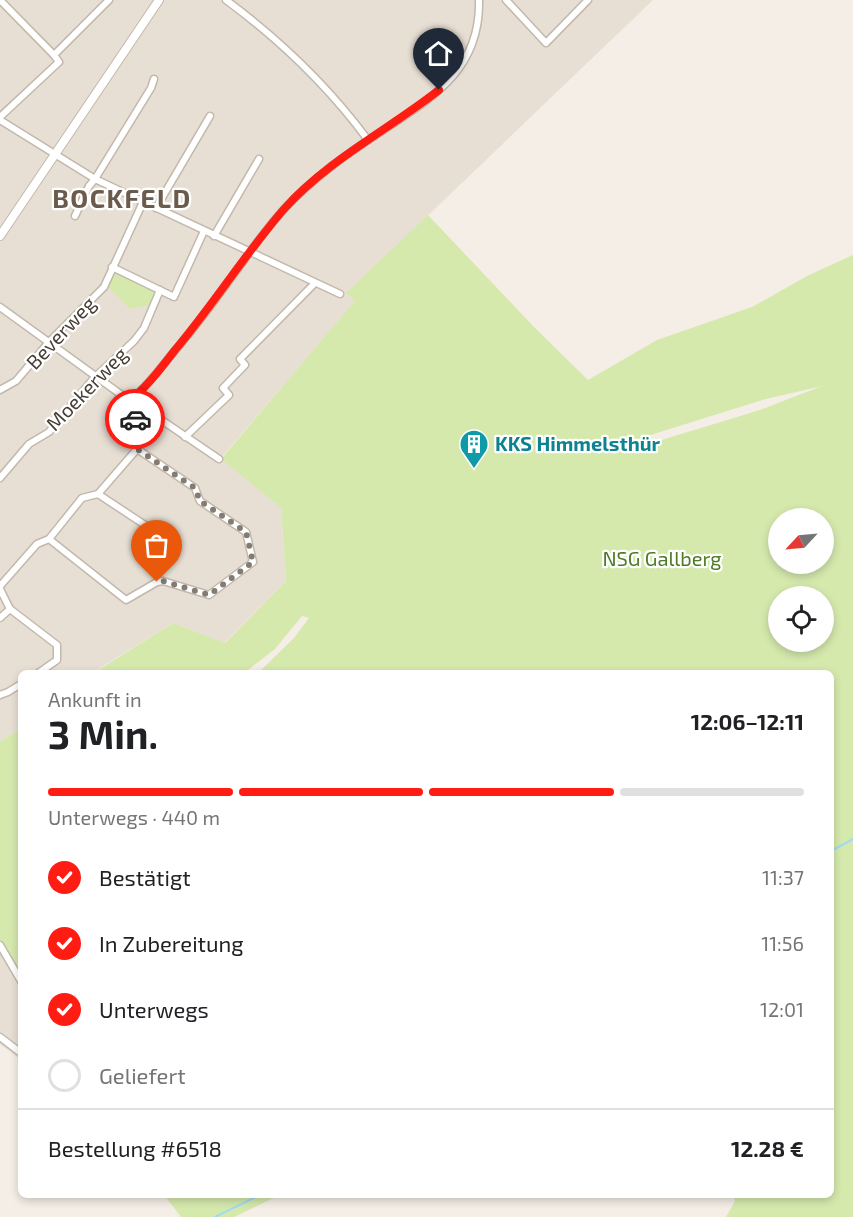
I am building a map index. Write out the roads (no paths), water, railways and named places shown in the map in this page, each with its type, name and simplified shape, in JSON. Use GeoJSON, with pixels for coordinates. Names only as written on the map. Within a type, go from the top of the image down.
{"type":"FeatureCollection","features":[{"type":"Feature","properties":{"kind":"street"},"geometry":{"type":"LineString","coordinates":[[0,0],[59,62],[0,118],[95,179],[340,294]]}},
{"type":"Feature","properties":{"kind":"street"},"geometry":{"type":"LineString","coordinates":[[54,55],[109,0]]}},
{"type":"Feature","properties":{"kind":"street"},"geometry":{"type":"LineString","coordinates":[[0,236],[159,0]]}},
{"type":"Feature","properties":{"kind":"street"},"geometry":{"type":"LineString","coordinates":[[226,0],[309,70],[368,140]]}},
{"type":"Feature","properties":{"kind":"street"},"geometry":{"type":"LineString","coordinates":[[133,398],[186,338],[249,252],[283,211],[333,164],[425,101],[457,72],[477,34],[480,0]]}},
{"type":"Feature","properties":{"kind":"street"},"geometry":{"type":"LineString","coordinates":[[506,0],[546,42],[588,0]]}},
{"type":"Feature","properties":{"kind":"street"},"geometry":{"type":"LineString","coordinates":[[75,216],[88,186],[95,179],[151,88],[154,79]]}},
{"type":"Feature","properties":{"kind":"street"},"geometry":{"type":"LineString","coordinates":[[156,208],[210,116]]}},
{"type":"Feature","properties":{"kind":"street"},"geometry":{"type":"LineString","coordinates":[[214,236],[260,159]]}},
{"type":"Feature","properties":{"kind":"street","name":"Beverweg"},"geometry":{"type":"LineString","coordinates":[[0,390],[16,381],[49,342],[104,287],[143,202]]}},
{"type":"Feature","properties":{"kind":"street"},"geometry":{"type":"LineString","coordinates":[[112,267],[174,297],[204,231]]}},
{"type":"Feature","properties":{"kind":"street"},"geometry":{"type":"LineString","coordinates":[[185,436],[229,395],[223,388],[245,365],[240,359],[315,283]]}},
{"type":"Feature","properties":{"kind":"street","name":"Moekerweg"},"geometry":{"type":"LineString","coordinates":[[0,478],[29,444],[49,432],[95,377],[134,341],[144,328],[160,290]]}},
{"type":"Feature","properties":{"kind":"street"},"geometry":{"type":"LineString","coordinates":[[0,307],[95,377],[123,396],[133,398]]}},
{"type":"Feature","properties":{"kind":"street"},"geometry":{"type":"LineString","coordinates":[[43,670],[57,660],[57,645],[10,609],[0,587],[37,544],[50,539],[82,498],[98,494],[137,449],[133,398]]}},
{"type":"Feature","properties":{"kind":"street"},"geometry":{"type":"LineString","coordinates":[[135,420],[160,419],[219,459]]}},
{"type":"Feature","properties":{"kind":"street"},"geometry":{"type":"LineString","coordinates":[[50,539],[126,600],[157,582],[163,581],[209,595],[253,562],[246,532],[200,501],[195,488],[137,449]]}},
{"type":"Feature","properties":{"kind":"street"},"geometry":{"type":"LineString","coordinates":[[98,494],[148,526]]}},
{"type":"Feature","properties":{"kind":"street"},"geometry":{"type":"LineString","coordinates":[[0,618],[10,609]]}},
{"type":"Feature","properties":{"kind":"street"},"geometry":{"type":"LineString","coordinates":[[0,695],[18,686]]}},
{"type":"Feature","properties":{"kind":"street"},"geometry":{"type":"LineString","coordinates":[[0,945],[18,976]]}},
{"type":"Feature","properties":{"kind":"street"},"geometry":{"type":"LineString","coordinates":[[0,1037],[18,1051]]}},
{"type":"Feature","properties":{"kind":"waterway"},"geometry":{"type":"LineString","coordinates":[[834,849],[853,839]]}},
{"type":"Feature","properties":{"kind":"waterway"},"geometry":{"type":"LineString","coordinates":[[215,1217],[254,1198]]}},
{"type":"Feature","properties":{"kind":"place","name":"KKS Himmelsthür"},"geometry":{"type":"Point","coordinates":[474,470]}},
{"type":"Feature","properties":{"kind":"district","name":"BOCKFELD"},"geometry":{"type":"Point","coordinates":[122,199]}},
{"type":"Feature","properties":{"kind":"park label","name":"NSG Gallberg"},"geometry":{"type":"Point","coordinates":[662,559]}}]}
